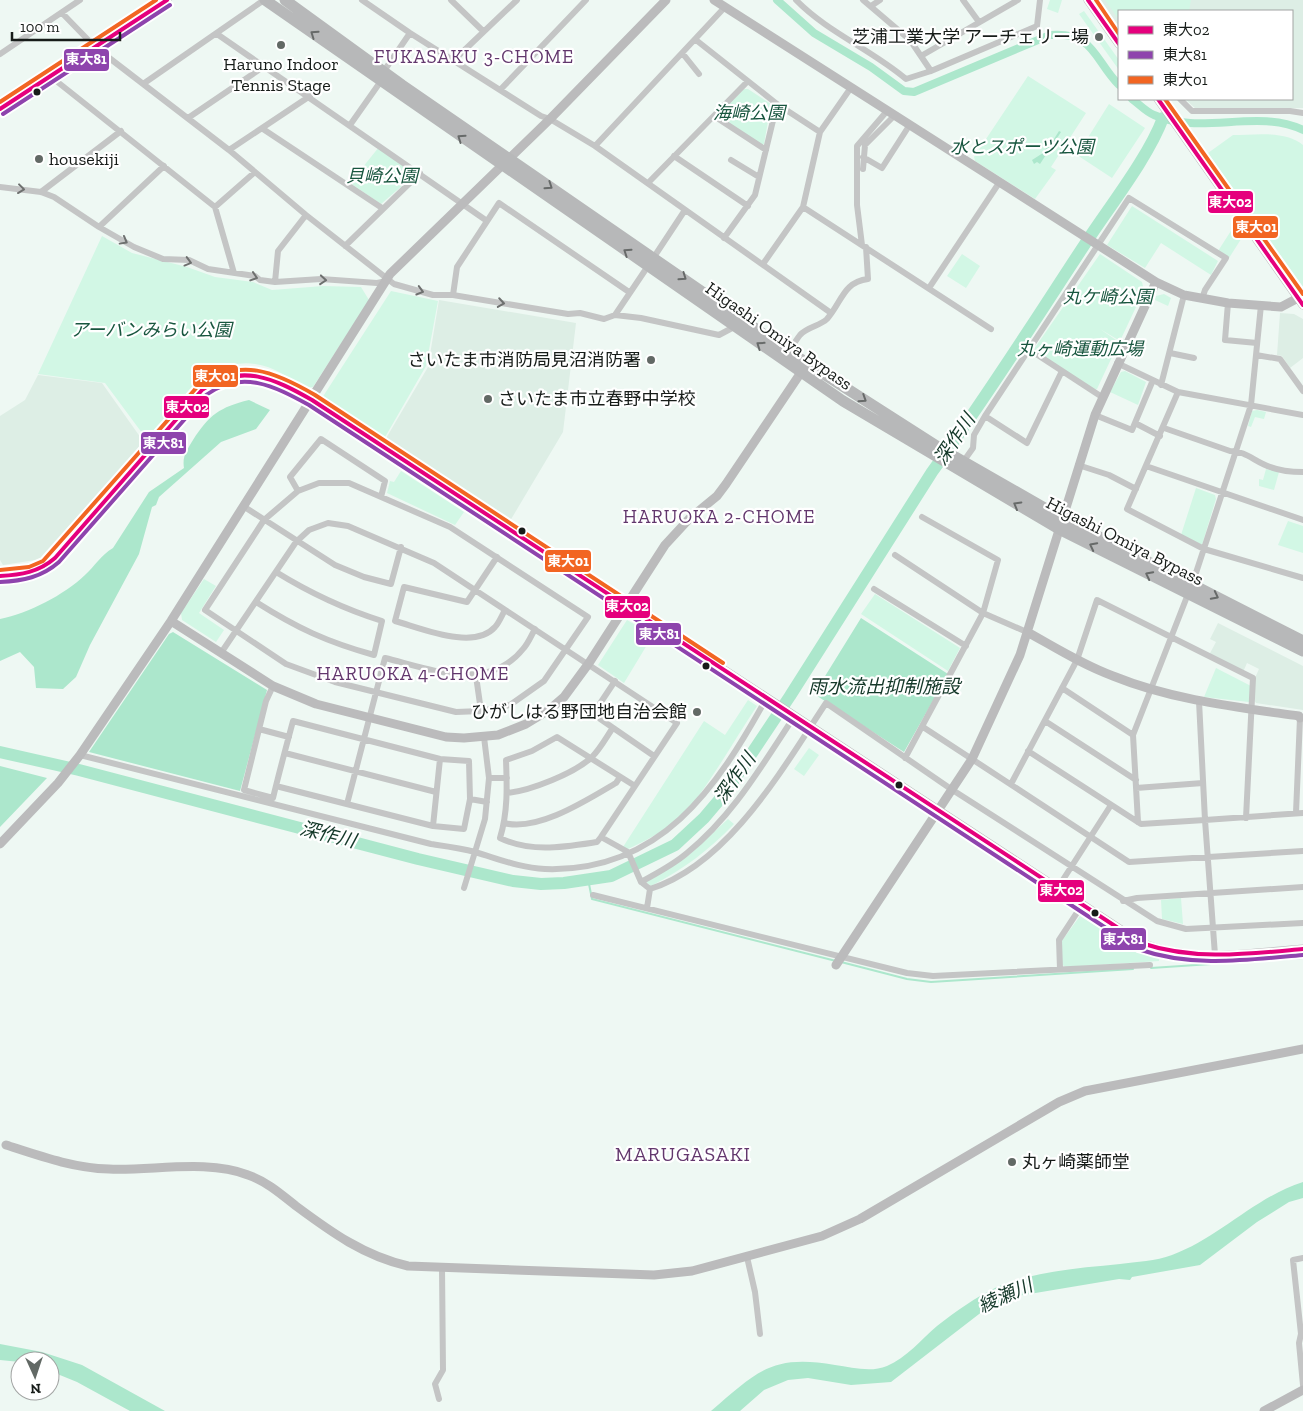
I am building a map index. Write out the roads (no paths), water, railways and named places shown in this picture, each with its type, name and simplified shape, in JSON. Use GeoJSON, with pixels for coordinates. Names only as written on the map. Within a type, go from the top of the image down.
{"type":"FeatureCollection","features":[{"type":"Feature","properties":{"kind":"highway","name":"Higashi Omiya Bypass"},"geometry":{"type":"LineString","coordinates":[[264,0],[382,76],[651,261],[807,363],[936,451]]}},
{"type":"Feature","properties":{"kind":"highway","name":"Higashi Omiya Bypass"},"geometry":{"type":"LineString","coordinates":[[285,0],[382,76]]}},
{"type":"Feature","properties":{"kind":"highway","name":"Higashi Omiya Bypass"},"geometry":{"type":"LineString","coordinates":[[651,261],[734,326],[800,373],[1061,524],[1303,650]]}},
{"type":"Feature","properties":{"kind":"highway","name":"Higashi Omiya Bypass"},"geometry":{"type":"LineString","coordinates":[[1190,590],[1303,641]]}},
{"type":"Feature","properties":{"kind":"street"},"geometry":{"type":"LineString","coordinates":[[0,54],[80,0]]}},
{"type":"Feature","properties":{"kind":"street"},"geometry":{"type":"LineString","coordinates":[[0,109],[167,0]]}},
{"type":"Feature","properties":{"kind":"street"},"geometry":{"type":"LineString","coordinates":[[143,84],[264,0]]}},
{"type":"Feature","properties":{"kind":"street"},"geometry":{"type":"LineString","coordinates":[[362,0],[453,61],[541,116],[550,119],[595,146],[832,313]]}},
{"type":"Feature","properties":{"kind":"street"},"geometry":{"type":"LineString","coordinates":[[451,0],[483,31]]}},
{"type":"Feature","properties":{"kind":"street"},"geometry":{"type":"LineString","coordinates":[[453,61],[517,0]]}},
{"type":"Feature","properties":{"kind":"street"},"geometry":{"type":"LineString","coordinates":[[500,90],[586,0]]}},
{"type":"Feature","properties":{"kind":"street"},"geometry":{"type":"LineString","coordinates":[[0,844],[58,783],[80,755],[171,621],[242,506],[388,280],[390,274],[550,119],[666,0]]}},
{"type":"Feature","properties":{"kind":"street"},"geometry":{"type":"LineString","coordinates":[[714,0],[1156,282],[1184,295],[1228,303],[1283,306],[1300,301],[1160,100]]}},
{"type":"Feature","properties":{"kind":"street"},"geometry":{"type":"LineString","coordinates":[[796,0],[809,13],[884,60],[906,78],[931,71],[1037,26],[1040,0]]}},
{"type":"Feature","properties":{"kind":"street"},"geometry":{"type":"LineString","coordinates":[[801,6],[808,0]]}},
{"type":"Feature","properties":{"kind":"street"},"geometry":{"type":"LineString","coordinates":[[863,0],[904,34],[931,71]]}},
{"type":"Feature","properties":{"kind":"street"},"geometry":{"type":"LineString","coordinates":[[871,6],[880,0]]}},
{"type":"Feature","properties":{"kind":"street"},"geometry":{"type":"LineString","coordinates":[[963,0],[980,22]]}},
{"type":"Feature","properties":{"kind":"street"},"geometry":{"type":"LineString","coordinates":[[921,56],[1018,0]]}},
{"type":"Feature","properties":{"kind":"street"},"geometry":{"type":"LineString","coordinates":[[1088,0],[1118,43]]}},
{"type":"Feature","properties":{"kind":"street"},"geometry":{"type":"LineString","coordinates":[[595,146],[725,7]]}},
{"type":"Feature","properties":{"kind":"street"},"geometry":{"type":"LineString","coordinates":[[62,12],[95,47],[229,150],[306,215],[394,284],[433,295],[453,295],[604,319],[615,315],[641,318],[719,335],[734,326]]}},
{"type":"Feature","properties":{"kind":"street"},"geometry":{"type":"LineString","coordinates":[[350,124],[410,33]]}},
{"type":"Feature","properties":{"kind":"street"},"geometry":{"type":"LineString","coordinates":[[217,34],[263,67],[310,96],[487,221]]}},
{"type":"Feature","properties":{"kind":"street"},"geometry":{"type":"LineString","coordinates":[[696,40],[747,82],[820,132]]}},
{"type":"Feature","properties":{"kind":"street"},"geometry":{"type":"LineString","coordinates":[[683,54],[699,74]]}},
{"type":"Feature","properties":{"kind":"street"},"geometry":{"type":"LineString","coordinates":[[188,118],[263,67]]}},
{"type":"Feature","properties":{"kind":"street"},"geometry":{"type":"LineString","coordinates":[[50,76],[215,207],[234,273]]}},
{"type":"Feature","properties":{"kind":"street"},"geometry":{"type":"LineString","coordinates":[[648,183],[747,82]]}},
{"type":"Feature","properties":{"kind":"street"},"geometry":{"type":"LineString","coordinates":[[763,264],[803,207],[820,132],[850,88]]}},
{"type":"Feature","properties":{"kind":"street"},"geometry":{"type":"LineString","coordinates":[[229,150],[310,96]]}},
{"type":"Feature","properties":{"kind":"street"},"geometry":{"type":"LineString","coordinates":[[1181,100],[1192,111],[1290,111],[1303,113]]}},
{"type":"Feature","properties":{"kind":"street"},"geometry":{"type":"LineString","coordinates":[[724,238],[755,195],[777,104]]}},
{"type":"Feature","properties":{"kind":"street"},"geometry":{"type":"LineString","coordinates":[[863,169],[866,145],[890,113]]}},
{"type":"Feature","properties":{"kind":"street"},"geometry":{"type":"LineString","coordinates":[[788,351],[800,335],[826,320],[849,285],[868,278],[857,205],[857,146],[890,113]]}},
{"type":"Feature","properties":{"kind":"street"},"geometry":{"type":"LineString","coordinates":[[714,116],[766,150]]}},
{"type":"Feature","properties":{"kind":"street"},"geometry":{"type":"LineString","coordinates":[[863,157],[882,168],[909,126]]}},
{"type":"Feature","properties":{"kind":"street"},"geometry":{"type":"LineString","coordinates":[[263,129],[382,208]]}},
{"type":"Feature","properties":{"kind":"street"},"geometry":{"type":"LineString","coordinates":[[41,192],[121,131]]}},
{"type":"Feature","properties":{"kind":"street"},"geometry":{"type":"LineString","coordinates":[[674,156],[748,206]]}},
{"type":"Feature","properties":{"kind":"street"},"geometry":{"type":"LineString","coordinates":[[731,160],[759,177]]}},
{"type":"Feature","properties":{"kind":"street"},"geometry":{"type":"LineString","coordinates":[[99,227],[164,166]]}},
{"type":"Feature","properties":{"kind":"street"},"geometry":{"type":"LineString","coordinates":[[215,207],[255,172]]}},
{"type":"Feature","properties":{"kind":"street"},"geometry":{"type":"LineString","coordinates":[[345,246],[420,173]]}},
{"type":"Feature","properties":{"kind":"street"},"geometry":{"type":"LineString","coordinates":[[929,288],[999,183]]}},
{"type":"Feature","properties":{"kind":"street"},"geometry":{"type":"LineString","coordinates":[[0,186],[41,192],[54,196],[99,227],[134,247],[163,258],[189,260],[208,269],[275,282],[320,279],[378,283],[388,280]]}},
{"type":"Feature","properties":{"kind":"street"},"geometry":{"type":"LineString","coordinates":[[958,463],[973,448],[974,435],[985,416],[1030,350],[1096,245],[1129,198],[1226,258],[1205,290],[1202,299]]}},
{"type":"Feature","properties":{"kind":"street"},"geometry":{"type":"LineString","coordinates":[[453,295],[457,266],[499,203],[629,292]]}},
{"type":"Feature","properties":{"kind":"street"},"geometry":{"type":"LineString","coordinates":[[803,207],[991,329]]}},
{"type":"Feature","properties":{"kind":"street"},"geometry":{"type":"LineString","coordinates":[[615,315],[685,210]]}},
{"type":"Feature","properties":{"kind":"street"},"geometry":{"type":"LineString","coordinates":[[275,282],[278,251],[306,215]]}},
{"type":"Feature","properties":{"kind":"street"},"geometry":{"type":"LineString","coordinates":[[836,965],[972,759],[1020,655],[1028,633],[1078,465],[1095,415],[1156,282]]}},
{"type":"Feature","properties":{"kind":"street"},"geometry":{"type":"LineString","coordinates":[[1161,385],[1184,295]]}},
{"type":"Feature","properties":{"kind":"street"},"geometry":{"type":"LineString","coordinates":[[1228,303],[1225,340],[1257,343]]}},
{"type":"Feature","properties":{"kind":"street"},"geometry":{"type":"LineString","coordinates":[[1138,822],[1133,734],[1190,590],[1224,492],[1251,405],[1261,305]]}},
{"type":"Feature","properties":{"kind":"street"},"geometry":{"type":"LineString","coordinates":[[1030,350],[1102,397]]}},
{"type":"Feature","properties":{"kind":"street"},"geometry":{"type":"LineString","coordinates":[[1170,353],[1194,358]]}},
{"type":"Feature","properties":{"kind":"street"},"geometry":{"type":"LineString","coordinates":[[1256,355],[1280,359],[1303,391]]}},
{"type":"Feature","properties":{"kind":"street"},"geometry":{"type":"LineString","coordinates":[[171,621],[273,686],[316,704],[446,737],[484,737],[512,730],[549,710],[575,684],[676,532],[717,496],[807,363]]}},
{"type":"Feature","properties":{"kind":"street"},"geometry":{"type":"LineString","coordinates":[[1117,364],[1178,392],[1303,415]]}},
{"type":"Feature","properties":{"kind":"street"},"geometry":{"type":"LineString","coordinates":[[985,416],[1027,443],[1062,372]]}},
{"type":"Feature","properties":{"kind":"street"},"geometry":{"type":"LineString","coordinates":[[0,576],[31,573],[47,566],[182,413],[210,384],[220,379],[243,375],[275,381],[312,400],[1057,890],[1141,943],[1180,955],[1215,955],[1303,949]]}},
{"type":"Feature","properties":{"kind":"street"},"geometry":{"type":"LineString","coordinates":[[1095,415],[1132,430],[1152,380]]}},
{"type":"Feature","properties":{"kind":"street"},"geometry":{"type":"LineString","coordinates":[[1178,392],[1128,509],[1204,549],[1303,578]]}},
{"type":"Feature","properties":{"kind":"street"},"geometry":{"type":"LineString","coordinates":[[1135,423],[1160,436]]}},
{"type":"Feature","properties":{"kind":"street"},"geometry":{"type":"LineString","coordinates":[[1164,428],[1230,451],[1236,451],[1265,465],[1290,472],[1303,472]]}},
{"type":"Feature","properties":{"kind":"street"},"geometry":{"type":"LineString","coordinates":[[298,491],[290,477],[321,439],[385,481],[382,496]]}},
{"type":"Feature","properties":{"kind":"street"},"geometry":{"type":"LineString","coordinates":[[1078,465],[1109,475],[1136,489]]}},
{"type":"Feature","properties":{"kind":"street"},"geometry":{"type":"LineString","coordinates":[[1146,466],[1303,520]]}},
{"type":"Feature","properties":{"kind":"street"},"geometry":{"type":"LineString","coordinates":[[319,483],[349,483],[382,496],[450,527],[588,617],[544,681],[510,705],[480,711],[456,712],[376,693],[335,682],[286,664],[205,610],[264,520],[298,491],[319,483]]}},
{"type":"Feature","properties":{"kind":"street"},"geometry":{"type":"LineString","coordinates":[[242,506],[335,565],[364,577],[391,584],[401,547]]}},
{"type":"Feature","properties":{"kind":"street"},"geometry":{"type":"LineString","coordinates":[[905,758],[983,613],[998,560],[922,517]]}},
{"type":"Feature","properties":{"kind":"street"},"geometry":{"type":"LineString","coordinates":[[222,653],[296,542],[309,530],[328,523],[348,526],[434,562],[677,723],[654,756],[635,786],[597,842],[559,848],[516,845],[500,838],[504,824],[507,793],[506,760],[532,751],[557,737],[635,786]]}},
{"type":"Feature","properties":{"kind":"street"},"geometry":{"type":"LineString","coordinates":[[895,555],[983,613],[1028,633],[1077,660],[1113,676],[1151,689],[1199,701],[1299,716],[1300,813],[1246,818],[1138,822],[1028,751]]}},
{"type":"Feature","properties":{"kind":"street"},"geometry":{"type":"LineString","coordinates":[[496,557],[467,602],[404,587],[395,621],[464,639],[481,637],[495,627],[504,610]]}},
{"type":"Feature","properties":{"kind":"street"},"geometry":{"type":"LineString","coordinates":[[256,602],[294,626],[340,646],[374,655],[382,621],[320,598],[276,572]]}},
{"type":"Feature","properties":{"kind":"street"},"geometry":{"type":"LineString","coordinates":[[874,589],[966,646]]}},
{"type":"Feature","properties":{"kind":"street"},"geometry":{"type":"LineString","coordinates":[[1011,784],[1077,660],[1097,600],[1253,678],[1246,818]]}},
{"type":"Feature","properties":{"kind":"street"},"geometry":{"type":"LineString","coordinates":[[347,804],[385,658],[457,675],[476,676],[506,664],[523,650],[535,629]]}},
{"type":"Feature","properties":{"kind":"street"},"geometry":{"type":"LineString","coordinates":[[476,676],[480,711]]}},
{"type":"Feature","properties":{"kind":"street"},"geometry":{"type":"LineString","coordinates":[[615,681],[593,714],[612,729],[654,756]]}},
{"type":"Feature","properties":{"kind":"street"},"geometry":{"type":"LineString","coordinates":[[273,686],[259,729],[244,790],[272,798],[293,721],[440,759],[469,761],[470,799],[464,829],[434,826],[276,786]]}},
{"type":"Feature","properties":{"kind":"street"},"geometry":{"type":"LineString","coordinates":[[1062,688],[1133,734]]}},
{"type":"Feature","properties":{"kind":"street"},"geometry":{"type":"LineString","coordinates":[[80,755],[430,844],[475,852],[509,864],[544,869],[571,868],[607,862],[648,844],[676,824],[693,808],[726,764],[768,700]]}},
{"type":"Feature","properties":{"kind":"street"},"geometry":{"type":"LineString","coordinates":[[1199,701],[1215,955]]}},
{"type":"Feature","properties":{"kind":"street"},"geometry":{"type":"LineString","coordinates":[[650,889],[686,872],[716,848],[776,780],[826,704],[952,789],[1157,922],[1171,926],[1213,929],[1303,923]]}},
{"type":"Feature","properties":{"kind":"street"},"geometry":{"type":"LineString","coordinates":[[641,882],[686,854],[711,832],[731,810],[793,716]]}},
{"type":"Feature","properties":{"kind":"street"},"geometry":{"type":"LineString","coordinates":[[1045,720],[1136,780]]}},
{"type":"Feature","properties":{"kind":"street"},"geometry":{"type":"LineString","coordinates":[[923,727],[1129,862],[1303,851]]}},
{"type":"Feature","properties":{"kind":"street"},"geometry":{"type":"LineString","coordinates":[[259,729],[289,737]]}},
{"type":"Feature","properties":{"kind":"street"},"geometry":{"type":"LineString","coordinates":[[507,793],[519,792],[553,780],[592,758],[612,729]]}},
{"type":"Feature","properties":{"kind":"street"},"geometry":{"type":"LineString","coordinates":[[464,888],[485,819],[489,778],[484,737]]}},
{"type":"Feature","properties":{"kind":"street"},"geometry":{"type":"LineString","coordinates":[[285,754],[436,792]]}},
{"type":"Feature","properties":{"kind":"street"},"geometry":{"type":"LineString","coordinates":[[434,826],[440,759]]}},
{"type":"Feature","properties":{"kind":"street"},"geometry":{"type":"LineString","coordinates":[[504,824],[518,827],[568,810],[616,783],[620,777]]}},
{"type":"Feature","properties":{"kind":"street"},"geometry":{"type":"LineString","coordinates":[[489,778],[507,778]]}},
{"type":"Feature","properties":{"kind":"street"},"geometry":{"type":"LineString","coordinates":[[1136,788],[1203,783]]}},
{"type":"Feature","properties":{"kind":"street"},"geometry":{"type":"LineString","coordinates":[[470,799],[487,802]]}},
{"type":"Feature","properties":{"kind":"street"},"geometry":{"type":"LineString","coordinates":[[1057,890],[1111,805]]}},
{"type":"Feature","properties":{"kind":"street"},"geometry":{"type":"LineString","coordinates":[[601,837],[628,852],[641,882],[650,889]]}},
{"type":"Feature","properties":{"kind":"street"},"geometry":{"type":"LineString","coordinates":[[1123,901],[1137,898],[1211,892],[1303,887]]}},
{"type":"Feature","properties":{"kind":"street"},"geometry":{"type":"LineString","coordinates":[[646,908],[650,889]]}},
{"type":"Feature","properties":{"kind":"street"},"geometry":{"type":"LineString","coordinates":[[593,895],[907,973],[933,976],[1150,965]]}},
{"type":"Feature","properties":{"kind":"street"},"geometry":{"type":"LineString","coordinates":[[1060,969],[1059,940],[1082,905]]}},
{"type":"Feature","properties":{"kind":"street"},"geometry":{"type":"LineString","coordinates":[[3,1144],[59,1162],[88,1168],[203,1168],[233,1170],[265,1183],[335,1235],[364,1252],[381,1259],[408,1266],[654,1275],[692,1271],[747,1257],[815,1238],[860,1219],[1059,1102],[1085,1091],[1303,1049]]}},
{"type":"Feature","properties":{"kind":"street"},"geometry":{"type":"LineString","coordinates":[[747,1257],[755,1292],[760,1334]]}},
{"type":"Feature","properties":{"kind":"street"},"geometry":{"type":"LineString","coordinates":[[1303,1258],[1293,1260],[1301,1334],[1299,1343],[1303,1385]]}},
{"type":"Feature","properties":{"kind":"street"},"geometry":{"type":"LineString","coordinates":[[439,1399],[435,1384],[443,1370],[442,1268]]}},
{"type":"Feature","properties":{"kind":"street"},"geometry":{"type":"LineString","coordinates":[[1264,1411],[1303,1390]]}},
{"type":"Feature","properties":{"kind":"water"},"geometry":{"type":"Polygon","coordinates":[[[1059,131],[1061,132],[1040,164],[1037,162],[1034,164],[1032,160],[1043,153],[1047,146],[1049,147],[1059,131]]]}},
{"type":"Feature","properties":{"kind":"water"},"geometry":{"type":"Polygon","coordinates":[[[249,400],[270,410],[256,429],[221,442],[159,497],[156,505],[152,507],[139,554],[90,645],[76,677],[63,689],[36,688],[34,667],[20,652],[0,661],[0,619],[46,602],[85,575],[113,548],[149,492],[184,468],[186,453],[204,424],[223,409],[249,400]]]}},
{"type":"Feature","properties":{"kind":"water","name":"雨水流出抑制施設"},"geometry":{"type":"Polygon","coordinates":[[[861,618],[948,674],[904,752],[814,694],[861,618]]]}},
{"type":"Feature","properties":{"kind":"water"},"geometry":{"type":"Polygon","coordinates":[[[173,632],[267,690],[240,791],[89,752],[169,634],[173,632]]]}},
{"type":"Feature","properties":{"kind":"water"},"geometry":{"type":"Polygon","coordinates":[[[0,766],[47,778],[0,827],[0,766]]]}},
{"type":"Feature","properties":{"kind":"water","name":"綾瀬川"},"geometry":{"type":"Polygon","coordinates":[[[1303,1182],[1303,1198],[1289,1202],[1257,1222],[1200,1265],[1132,1277],[1130,1280],[1119,1279],[1012,1297],[983,1311],[891,1382],[851,1385],[808,1378],[788,1380],[764,1390],[740,1411],[711,1411],[754,1376],[780,1364],[813,1362],[868,1369],[887,1366],[907,1353],[951,1315],[997,1287],[1042,1274],[1146,1261],[1172,1255],[1206,1239],[1269,1197],[1303,1182]]]}},
{"type":"Feature","properties":{"kind":"water"},"geometry":{"type":"Polygon","coordinates":[[[0,1344],[37,1351],[10,1351],[10,1361],[0,1360],[0,1344]]]}},
{"type":"Feature","properties":{"kind":"water"},"geometry":{"type":"Polygon","coordinates":[[[60,1358],[82,1365],[165,1411],[130,1411],[77,1382],[60,1375],[60,1358]]]}},
{"type":"Feature","properties":{"kind":"waterway"},"geometry":{"type":"LineString","coordinates":[[777,0],[814,33],[871,67],[904,91],[914,92],[1050,35],[1065,35],[1085,42],[1118,84]]}},
{"type":"Feature","properties":{"kind":"waterway"},"geometry":{"type":"LineString","coordinates":[[1133,100],[1151,114],[1172,121],[1191,123],[1267,121],[1303,130]]}},
{"type":"Feature","properties":{"kind":"waterway","name":"深作川"},"geometry":{"type":"LineString","coordinates":[[0,752],[79,770],[418,859],[513,881],[541,884],[564,883],[611,876],[675,845],[704,818],[726,792],[790,696],[932,472],[1138,166],[1163,118]]}},
{"type":"Feature","properties":{"kind":"waterway"},"geometry":{"type":"LineString","coordinates":[[588,879],[592,899],[836,961]]}},
{"type":"Feature","properties":{"kind":"waterway"},"geometry":{"type":"LineString","coordinates":[[1151,968],[1303,958]]}},
{"type":"Feature","properties":{"kind":"waterway"},"geometry":{"type":"LineString","coordinates":[[841,962],[907,979],[931,982],[1133,969]]}},
{"type":"Feature","properties":{"kind":"place","name":"芝浦工業大学 アーチェリー場"},"geometry":{"type":"Point","coordinates":[1099,37]}},
{"type":"Feature","properties":{"kind":"place","name":"Haruno Indoor Tennis Stage"},"geometry":{"type":"Point","coordinates":[281,45]}},
{"type":"Feature","properties":{"kind":"place","name":"housekiji"},"geometry":{"type":"Point","coordinates":[39,159]}},
{"type":"Feature","properties":{"kind":"place","name":"さいたま市消防局見沼消防署"},"geometry":{"type":"Point","coordinates":[651,360]}},
{"type":"Feature","properties":{"kind":"place","name":"さいたま市立春野中学校"},"geometry":{"type":"Point","coordinates":[488,399]}},
{"type":"Feature","properties":{"kind":"place","name":"ひがしはる野団地自治会館"},"geometry":{"type":"Point","coordinates":[697,712]}},
{"type":"Feature","properties":{"kind":"place","name":"丸ヶ崎薬師堂"},"geometry":{"type":"Point","coordinates":[1012,1162]}},
{"type":"Feature","properties":{"kind":"district","name":"FUKASAKU 3-CHOME"},"geometry":{"type":"Point","coordinates":[474,56]}},
{"type":"Feature","properties":{"kind":"district","name":"HARUOKA 2-CHOME"},"geometry":{"type":"Point","coordinates":[719,516]}},
{"type":"Feature","properties":{"kind":"district","name":"HARUOKA 4-CHOME"},"geometry":{"type":"Point","coordinates":[413,673]}},
{"type":"Feature","properties":{"kind":"district","name":"MARUGASAKI"},"geometry":{"type":"Point","coordinates":[683,1154]}},
{"type":"Feature","properties":{"kind":"park label","name":"海崎公園"},"geometry":{"type":"Point","coordinates":[749,113]}},
{"type":"Feature","properties":{"kind":"park label","name":"水とスポーツ公園"},"geometry":{"type":"Point","coordinates":[1022,147]}},
{"type":"Feature","properties":{"kind":"park label","name":"貝崎公園"},"geometry":{"type":"Point","coordinates":[382,176]}},
{"type":"Feature","properties":{"kind":"park label","name":"丸ケ崎公園"},"geometry":{"type":"Point","coordinates":[1108,297]}},
{"type":"Feature","properties":{"kind":"park label","name":"アーバンみらい公園"},"geometry":{"type":"Point","coordinates":[151,330]}},
{"type":"Feature","properties":{"kind":"park label","name":"丸ヶ崎運動広場"},"geometry":{"type":"Point","coordinates":[1080,349]}}]}
